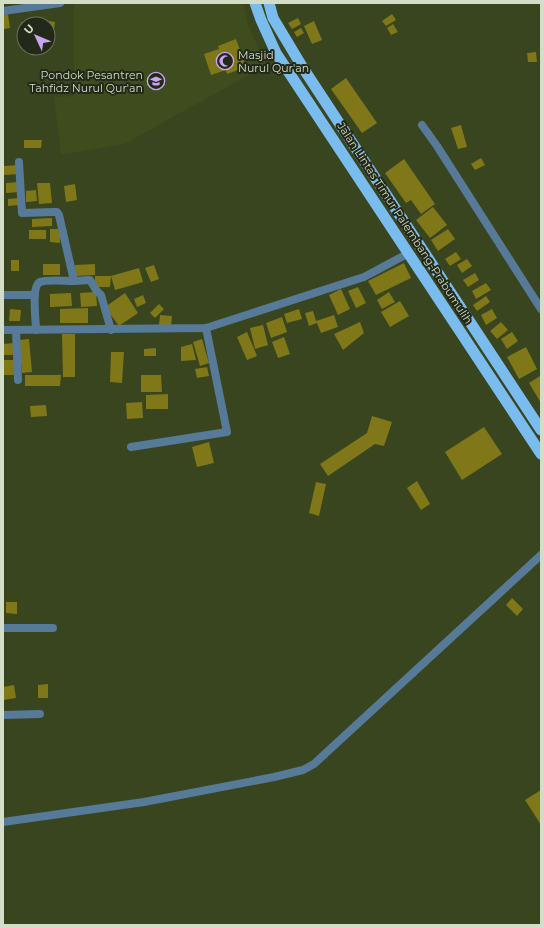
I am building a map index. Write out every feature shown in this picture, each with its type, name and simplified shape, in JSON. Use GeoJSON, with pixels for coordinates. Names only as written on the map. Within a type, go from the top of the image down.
{"type":"FeatureCollection","features":[{"type":"Feature","properties":{"kind":"highway","name":"Jalan Lintas Timur Palembang-Prabumulih"},"geometry":{"type":"LineString","coordinates":[[255,3],[276,53],[541,454]]}},
{"type":"Feature","properties":{"kind":"highway","name":"Jalan Lintas Timur Palembang-Prabumulih"},"geometry":{"type":"LineString","coordinates":[[269,3],[273,18],[303,68],[541,430]]}},
{"type":"Feature","properties":{"kind":"street"},"geometry":{"type":"LineString","coordinates":[[3,11],[60,3]]}},
{"type":"Feature","properties":{"kind":"street"},"geometry":{"type":"LineString","coordinates":[[422,125],[541,309]]}},
{"type":"Feature","properties":{"kind":"street"},"geometry":{"type":"LineString","coordinates":[[19,162],[21,211],[25,214],[57,212],[59,215],[74,281]]}},
{"type":"Feature","properties":{"kind":"street"},"geometry":{"type":"LineString","coordinates":[[3,330],[206,328],[364,277],[409,254]]}},
{"type":"Feature","properties":{"kind":"street"},"geometry":{"type":"LineString","coordinates":[[36,330],[35,287],[40,282],[90,280],[92,281],[94,288],[102,297],[110,330]]}},
{"type":"Feature","properties":{"kind":"street"},"geometry":{"type":"LineString","coordinates":[[3,295],[35,295]]}},
{"type":"Feature","properties":{"kind":"street"},"geometry":{"type":"LineString","coordinates":[[131,447],[227,432],[206,328]]}},
{"type":"Feature","properties":{"kind":"street"},"geometry":{"type":"LineString","coordinates":[[16,330],[18,380]]}},
{"type":"Feature","properties":{"kind":"street"},"geometry":{"type":"LineString","coordinates":[[3,822],[144,802],[303,770],[314,764],[404,683],[541,555]]}},
{"type":"Feature","properties":{"kind":"street"},"geometry":{"type":"LineString","coordinates":[[3,628],[53,628]]}},
{"type":"Feature","properties":{"kind":"street"},"geometry":{"type":"LineString","coordinates":[[3,715],[40,714]]}},
{"type":"Feature","properties":{"kind":"shaded area","name":"Pondok Pesantren Tahfidz Nurul Qur'an"},"geometry":{"type":"Polygon","coordinates":[[[243,3],[249,28],[267,65],[124,144],[61,155],[54,97],[74,96],[74,4],[243,3]]]}},
{"type":"Feature","properties":{"kind":"building"},"geometry":{"type":"Polygon","coordinates":[[[8,14],[10,28],[4,29],[3,15],[8,14]]]}},
{"type":"Feature","properties":{"kind":"building"},"geometry":{"type":"Polygon","coordinates":[[[392,14],[396,20],[386,26],[382,21],[392,14]]]}},
{"type":"Feature","properties":{"kind":"building"},"geometry":{"type":"Polygon","coordinates":[[[298,18],[301,24],[292,29],[288,23],[298,18]]]}},
{"type":"Feature","properties":{"kind":"building"},"geometry":{"type":"Polygon","coordinates":[[[314,21],[322,40],[312,44],[304,26],[314,21]]]}},
{"type":"Feature","properties":{"kind":"building"},"geometry":{"type":"Polygon","coordinates":[[[393,24],[398,32],[391,35],[387,28],[393,24]]]}},
{"type":"Feature","properties":{"kind":"building"},"geometry":{"type":"Polygon","coordinates":[[[301,28],[304,33],[297,37],[294,32],[301,28]]]}},
{"type":"Feature","properties":{"kind":"building","name":"Masjid Nurul Qur'an"},"geometry":{"type":"Polygon","coordinates":[[[236,39],[246,67],[227,74],[226,70],[211,75],[204,54],[219,49],[218,46],[236,39]]]}},
{"type":"Feature","properties":{"kind":"building"},"geometry":{"type":"Polygon","coordinates":[[[536,52],[537,62],[528,62],[527,53],[536,52]]]}},
{"type":"Feature","properties":{"kind":"building"},"geometry":{"type":"Polygon","coordinates":[[[346,78],[377,123],[362,133],[331,89],[346,78]]]}},
{"type":"Feature","properties":{"kind":"building"},"geometry":{"type":"Polygon","coordinates":[[[461,125],[467,147],[458,149],[451,128],[461,125]]]}},
{"type":"Feature","properties":{"kind":"building"},"geometry":{"type":"Polygon","coordinates":[[[24,140],[42,140],[41,148],[24,148],[24,140]]]}},
{"type":"Feature","properties":{"kind":"building"},"geometry":{"type":"Polygon","coordinates":[[[481,158],[485,165],[475,170],[471,164],[481,158]]]}},
{"type":"Feature","properties":{"kind":"building"},"geometry":{"type":"Polygon","coordinates":[[[404,159],[435,204],[421,214],[411,200],[406,203],[385,173],[404,159]]]}},
{"type":"Feature","properties":{"kind":"building"},"geometry":{"type":"Polygon","coordinates":[[[19,165],[20,174],[4,175],[3,166],[19,165]]]}},
{"type":"Feature","properties":{"kind":"building"},"geometry":{"type":"Polygon","coordinates":[[[19,182],[20,192],[6,193],[6,183],[19,182]]]}},
{"type":"Feature","properties":{"kind":"building"},"geometry":{"type":"Polygon","coordinates":[[[37,183],[50,183],[52,203],[39,204],[37,183]]]}},
{"type":"Feature","properties":{"kind":"building"},"geometry":{"type":"Polygon","coordinates":[[[75,184],[77,200],[66,202],[64,186],[75,184]]]}},
{"type":"Feature","properties":{"kind":"building"},"geometry":{"type":"Polygon","coordinates":[[[36,190],[37,201],[26,202],[26,191],[36,190]]]}},
{"type":"Feature","properties":{"kind":"building"},"geometry":{"type":"Polygon","coordinates":[[[19,198],[20,205],[8,206],[8,199],[19,198]]]}},
{"type":"Feature","properties":{"kind":"building"},"geometry":{"type":"Polygon","coordinates":[[[433,207],[447,225],[430,238],[416,220],[433,207]]]}},
{"type":"Feature","properties":{"kind":"building"},"geometry":{"type":"Polygon","coordinates":[[[52,218],[52,226],[32,227],[32,219],[52,218]]]}},
{"type":"Feature","properties":{"kind":"building"},"geometry":{"type":"Polygon","coordinates":[[[50,229],[60,229],[60,243],[50,242],[50,229]]]}},
{"type":"Feature","properties":{"kind":"building"},"geometry":{"type":"Polygon","coordinates":[[[448,229],[455,239],[438,251],[431,240],[448,229]]]}},
{"type":"Feature","properties":{"kind":"building"},"geometry":{"type":"Polygon","coordinates":[[[29,230],[46,230],[46,239],[29,239],[29,230]]]}},
{"type":"Feature","properties":{"kind":"building"},"geometry":{"type":"Polygon","coordinates":[[[456,252],[461,259],[450,266],[445,259],[456,252]]]}},
{"type":"Feature","properties":{"kind":"building"},"geometry":{"type":"Polygon","coordinates":[[[467,259],[472,266],[462,273],[457,265],[467,259]]]}},
{"type":"Feature","properties":{"kind":"building"},"geometry":{"type":"Polygon","coordinates":[[[11,260],[19,260],[19,271],[11,271],[11,260]]]}},
{"type":"Feature","properties":{"kind":"building"},"geometry":{"type":"Polygon","coordinates":[[[404,263],[411,278],[376,295],[368,281],[404,263]]]}},
{"type":"Feature","properties":{"kind":"building"},"geometry":{"type":"Polygon","coordinates":[[[43,264],[60,264],[60,275],[43,275],[43,264]]]}},
{"type":"Feature","properties":{"kind":"building"},"geometry":{"type":"Polygon","coordinates":[[[95,264],[95,275],[75,276],[75,265],[95,264]]]}},
{"type":"Feature","properties":{"kind":"building"},"geometry":{"type":"Polygon","coordinates":[[[154,265],[159,279],[151,282],[145,268],[154,265]]]}},
{"type":"Feature","properties":{"kind":"building"},"geometry":{"type":"Polygon","coordinates":[[[139,268],[143,282],[115,290],[111,276],[139,268]]]}},
{"type":"Feature","properties":{"kind":"building"},"geometry":{"type":"Polygon","coordinates":[[[475,273],[479,280],[468,287],[463,280],[475,273]]]}},
{"type":"Feature","properties":{"kind":"building"},"geometry":{"type":"Polygon","coordinates":[[[95,276],[111,276],[110,287],[95,287],[95,276]]]}},
{"type":"Feature","properties":{"kind":"building"},"geometry":{"type":"Polygon","coordinates":[[[486,283],[491,290],[476,299],[472,291],[486,283]]]}},
{"type":"Feature","properties":{"kind":"building"},"geometry":{"type":"Polygon","coordinates":[[[358,287],[366,303],[356,308],[348,291],[358,287]]]}},
{"type":"Feature","properties":{"kind":"building"},"geometry":{"type":"Polygon","coordinates":[[[341,289],[350,309],[338,315],[329,295],[341,289]]]}},
{"type":"Feature","properties":{"kind":"building"},"geometry":{"type":"Polygon","coordinates":[[[96,292],[97,306],[81,307],[80,293],[96,292]]]}},
{"type":"Feature","properties":{"kind":"building"},"geometry":{"type":"Polygon","coordinates":[[[389,292],[395,302],[382,309],[377,300],[389,292]]]}},
{"type":"Feature","properties":{"kind":"building"},"geometry":{"type":"Polygon","coordinates":[[[71,293],[72,306],[50,307],[50,294],[71,293]]]}},
{"type":"Feature","properties":{"kind":"building"},"geometry":{"type":"Polygon","coordinates":[[[125,293],[138,313],[119,326],[105,307],[125,293]]]}},
{"type":"Feature","properties":{"kind":"building"},"geometry":{"type":"Polygon","coordinates":[[[143,295],[146,303],[137,307],[134,299],[143,295]]]}},
{"type":"Feature","properties":{"kind":"building"},"geometry":{"type":"Polygon","coordinates":[[[486,296],[490,302],[477,311],[473,305],[486,296]]]}},
{"type":"Feature","properties":{"kind":"building"},"geometry":{"type":"Polygon","coordinates":[[[400,301],[409,316],[390,327],[381,312],[400,301]]]}},
{"type":"Feature","properties":{"kind":"building"},"geometry":{"type":"Polygon","coordinates":[[[159,304],[164,309],[155,318],[150,313],[159,304]]]}},
{"type":"Feature","properties":{"kind":"building"},"geometry":{"type":"Polygon","coordinates":[[[88,308],[88,323],[60,323],[60,309],[88,308]]]}},
{"type":"Feature","properties":{"kind":"building"},"geometry":{"type":"Polygon","coordinates":[[[10,309],[21,310],[20,321],[9,321],[10,309]]]}},
{"type":"Feature","properties":{"kind":"building"},"geometry":{"type":"Polygon","coordinates":[[[299,309],[302,319],[287,323],[284,314],[299,309]]]}},
{"type":"Feature","properties":{"kind":"building"},"geometry":{"type":"Polygon","coordinates":[[[492,309],[497,318],[486,325],[481,315],[492,309]]]}},
{"type":"Feature","properties":{"kind":"building"},"geometry":{"type":"Polygon","coordinates":[[[313,311],[316,321],[334,315],[338,327],[321,333],[317,323],[309,326],[305,313],[313,311]]]}},
{"type":"Feature","properties":{"kind":"building"},"geometry":{"type":"Polygon","coordinates":[[[160,315],[172,316],[171,326],[159,325],[160,315]]]}},
{"type":"Feature","properties":{"kind":"building"},"geometry":{"type":"Polygon","coordinates":[[[282,317],[287,332],[271,338],[266,323],[282,317]]]}},
{"type":"Feature","properties":{"kind":"building"},"geometry":{"type":"Polygon","coordinates":[[[360,322],[364,333],[343,350],[334,334],[360,322]]]}},
{"type":"Feature","properties":{"kind":"building"},"geometry":{"type":"Polygon","coordinates":[[[501,322],[508,330],[497,339],[490,331],[501,322]]]}},
{"type":"Feature","properties":{"kind":"building"},"geometry":{"type":"Polygon","coordinates":[[[263,325],[268,345],[255,349],[250,328],[263,325]]]}},
{"type":"Feature","properties":{"kind":"building"},"geometry":{"type":"Polygon","coordinates":[[[247,332],[257,356],[247,360],[237,337],[247,332]]]}},
{"type":"Feature","properties":{"kind":"building"},"geometry":{"type":"Polygon","coordinates":[[[512,332],[518,341],[507,349],[501,339],[512,332]]]}},
{"type":"Feature","properties":{"kind":"building"},"geometry":{"type":"Polygon","coordinates":[[[62,334],[75,334],[75,377],[63,377],[62,334]]]}},
{"type":"Feature","properties":{"kind":"building"},"geometry":{"type":"Polygon","coordinates":[[[284,337],[290,354],[278,358],[272,342],[284,337]]]}},
{"type":"Feature","properties":{"kind":"building"},"geometry":{"type":"Polygon","coordinates":[[[29,339],[32,372],[22,373],[19,340],[29,339]]]}},
{"type":"Feature","properties":{"kind":"building"},"geometry":{"type":"Polygon","coordinates":[[[202,339],[209,363],[200,366],[193,342],[202,339]]]}},
{"type":"Feature","properties":{"kind":"building"},"geometry":{"type":"Polygon","coordinates":[[[14,343],[14,355],[3,355],[3,344],[14,343]]]}},
{"type":"Feature","properties":{"kind":"building"},"geometry":{"type":"Polygon","coordinates":[[[192,344],[196,360],[181,361],[181,347],[192,344]]]}},
{"type":"Feature","properties":{"kind":"building"},"geometry":{"type":"Polygon","coordinates":[[[526,347],[537,369],[519,379],[507,357],[526,347]]]}},
{"type":"Feature","properties":{"kind":"building"},"geometry":{"type":"Polygon","coordinates":[[[156,348],[156,356],[144,356],[144,349],[156,348]]]}},
{"type":"Feature","properties":{"kind":"building"},"geometry":{"type":"Polygon","coordinates":[[[111,352],[124,352],[122,383],[110,382],[111,352]]]}},
{"type":"Feature","properties":{"kind":"building"},"geometry":{"type":"Polygon","coordinates":[[[3,360],[14,360],[14,375],[3,375],[3,360]]]}},
{"type":"Feature","properties":{"kind":"building"},"geometry":{"type":"Polygon","coordinates":[[[207,367],[209,376],[197,378],[195,369],[207,367]]]}},
{"type":"Feature","properties":{"kind":"building"},"geometry":{"type":"Polygon","coordinates":[[[25,375],[61,375],[60,386],[25,386],[25,375]]]}},
{"type":"Feature","properties":{"kind":"building"},"geometry":{"type":"Polygon","coordinates":[[[141,375],[161,375],[162,392],[141,392],[141,375]]]}},
{"type":"Feature","properties":{"kind":"building"},"geometry":{"type":"Polygon","coordinates":[[[540,376],[541,378],[541,403],[529,383],[540,376]]]}},
{"type":"Feature","properties":{"kind":"building"},"geometry":{"type":"Polygon","coordinates":[[[168,394],[168,409],[146,409],[146,395],[168,394]]]}},
{"type":"Feature","properties":{"kind":"building"},"geometry":{"type":"Polygon","coordinates":[[[142,402],[143,418],[127,419],[126,403],[142,402]]]}},
{"type":"Feature","properties":{"kind":"building"},"geometry":{"type":"Polygon","coordinates":[[[46,405],[47,416],[31,417],[30,406],[46,405]]]}},
{"type":"Feature","properties":{"kind":"building"},"geometry":{"type":"Polygon","coordinates":[[[372,416],[392,422],[384,446],[375,444],[328,476],[320,464],[367,433],[372,416]]]}},
{"type":"Feature","properties":{"kind":"building"},"geometry":{"type":"Polygon","coordinates":[[[484,427],[502,454],[462,480],[445,452],[484,427]]]}},
{"type":"Feature","properties":{"kind":"building"},"geometry":{"type":"Polygon","coordinates":[[[209,442],[214,463],[197,467],[192,447],[209,442]]]}},
{"type":"Feature","properties":{"kind":"building"},"geometry":{"type":"Polygon","coordinates":[[[417,481],[430,504],[421,510],[407,488],[417,481]]]}},
{"type":"Feature","properties":{"kind":"building"},"geometry":{"type":"Polygon","coordinates":[[[316,482],[326,484],[319,516],[309,513],[316,482]]]}},
{"type":"Feature","properties":{"kind":"building"},"geometry":{"type":"Polygon","coordinates":[[[512,598],[523,609],[517,616],[506,605],[512,598]]]}},
{"type":"Feature","properties":{"kind":"building"},"geometry":{"type":"Polygon","coordinates":[[[6,602],[17,602],[17,614],[6,613],[6,602]]]}},
{"type":"Feature","properties":{"kind":"building"},"geometry":{"type":"Polygon","coordinates":[[[48,684],[48,698],[38,698],[38,685],[48,684]]]}},
{"type":"Feature","properties":{"kind":"building"},"geometry":{"type":"Polygon","coordinates":[[[14,685],[16,698],[4,700],[3,687],[14,685]]]}},
{"type":"Feature","properties":{"kind":"building"},"geometry":{"type":"Polygon","coordinates":[[[541,790],[541,825],[525,800],[541,790]]]}},
{"type":"Feature","properties":{"kind":"place","name":"Masjid Nurul Qur'an"},"geometry":{"type":"Point","coordinates":[225,61]}},
{"type":"Feature","properties":{"kind":"place","name":"Pondok Pesantren Tahfidz Nurul Qur'an"},"geometry":{"type":"Point","coordinates":[156,81]}}]}
